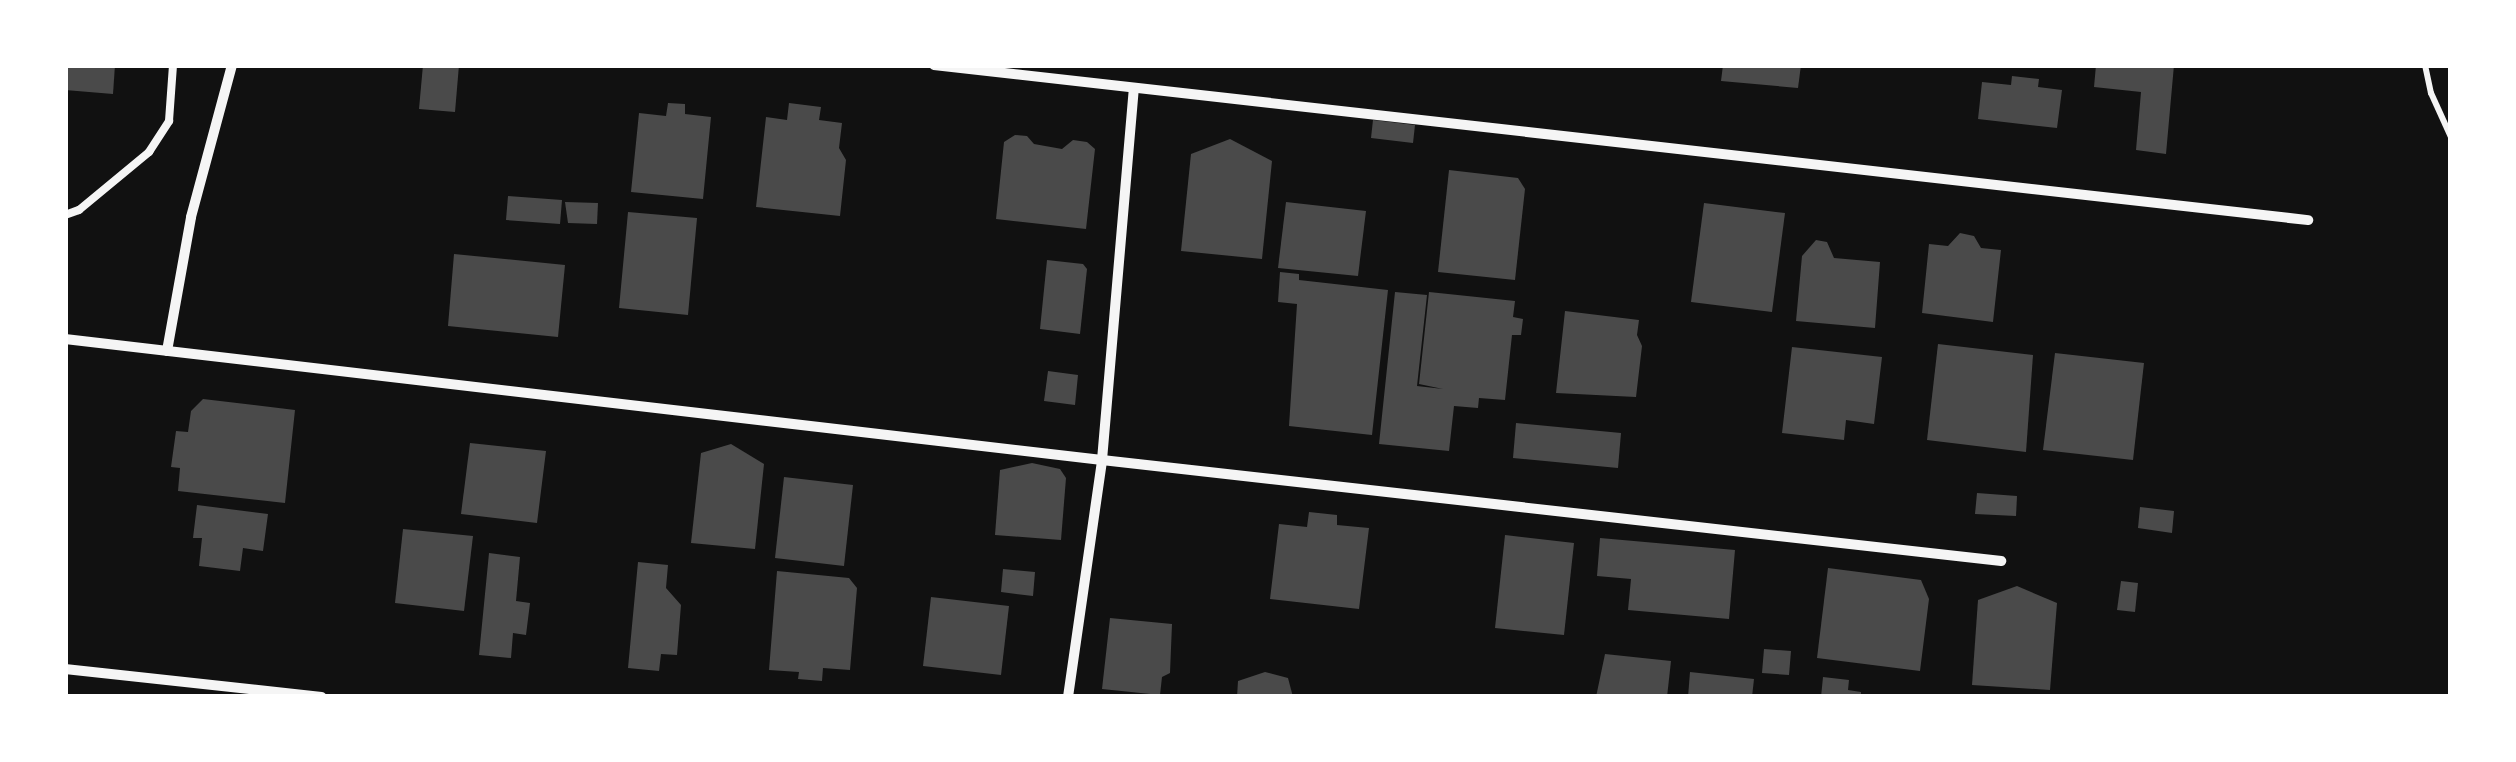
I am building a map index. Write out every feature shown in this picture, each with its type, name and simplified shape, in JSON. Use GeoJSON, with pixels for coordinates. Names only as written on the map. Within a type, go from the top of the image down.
{"type":"FeatureCollection","features":[{"type":"Feature","properties":{"kind":"street"},"geometry":{"type":"LineString","coordinates":[[167,351],[191,217],[232,65]]}},
{"type":"Feature","properties":{"kind":"street"},"geometry":{"type":"LineString","coordinates":[[934,65],[2308,220]]}},
{"type":"Feature","properties":{"kind":"street"},"geometry":{"type":"LineString","coordinates":[[1068,697],[1102,460],[1134,89]]}},
{"type":"Feature","properties":{"kind":"street"},"geometry":{"type":"LineString","coordinates":[[65,339],[2001,561]]}},
{"type":"Feature","properties":{"kind":"street"},"geometry":{"type":"LineString","coordinates":[[65,669],[322,697]]}},
{"type":"Feature","properties":{"kind":"lane"},"geometry":{"type":"LineString","coordinates":[[65,215],[78,210],[149,152],[169,121],[174,65]]}},
{"type":"Feature","properties":{"kind":"path"},"geometry":{"type":"LineString","coordinates":[[2425,65],[2431,94],[2451,137]]}},
{"type":"Feature","properties":{"kind":"building"},"geometry":{"type":"Polygon","coordinates":[[[65,65],[115,65],[113,94],[65,90],[65,65]]]}},
{"type":"Feature","properties":{"kind":"building"},"geometry":{"type":"Polygon","coordinates":[[[423,65],[459,65],[455,112],[419,109],[423,65]]]}},
{"type":"Feature","properties":{"kind":"building"},"geometry":{"type":"Polygon","coordinates":[[[1723,65],[1801,65],[1798,88],[1721,81],[1723,65]]]}},
{"type":"Feature","properties":{"kind":"building"},"geometry":{"type":"Polygon","coordinates":[[[2096,65],[2174,65],[2166,154],[2136,150],[2141,92],[2094,87],[2096,65]]]}},
{"type":"Feature","properties":{"kind":"building"},"geometry":{"type":"Polygon","coordinates":[[[2012,76],[2039,79],[2038,87],[2062,90],[2057,128],[1978,119],[1982,82],[2011,85],[2012,76]]]}},
{"type":"Feature","properties":{"kind":"building"},"geometry":{"type":"Polygon","coordinates":[[[668,103],[685,104],[685,114],[711,117],[703,199],[631,192],[639,113],[666,116],[668,103]]]}},
{"type":"Feature","properties":{"kind":"building"},"geometry":{"type":"Polygon","coordinates":[[[789,103],[821,107],[819,120],[842,123],[839,148],[846,160],[840,216],[756,207],[766,117],[787,120],[789,103]]]}},
{"type":"Feature","properties":{"kind":"building"},"geometry":{"type":"Polygon","coordinates":[[[1373,120],[1415,125],[1413,143],[1371,138],[1373,120]]]}},
{"type":"Feature","properties":{"kind":"building"},"geometry":{"type":"Polygon","coordinates":[[[1015,135],[1027,136],[1034,144],[1062,149],[1073,140],[1087,142],[1095,149],[1086,229],[996,219],[1004,142],[1015,135]]]}},
{"type":"Feature","properties":{"kind":"building"},"geometry":{"type":"Polygon","coordinates":[[[1230,139],[1272,161],[1262,259],[1181,251],[1191,154],[1230,139]]]}},
{"type":"Feature","properties":{"kind":"building"},"geometry":{"type":"Polygon","coordinates":[[[1449,170],[1518,178],[1525,189],[1515,280],[1438,272],[1449,170]]]}},
{"type":"Feature","properties":{"kind":"building"},"geometry":{"type":"Polygon","coordinates":[[[508,196],[562,200],[560,224],[506,220],[508,196]]]}},
{"type":"Feature","properties":{"kind":"building"},"geometry":{"type":"Polygon","coordinates":[[[565,202],[598,203],[597,224],[568,223],[565,202]]]}},
{"type":"Feature","properties":{"kind":"building"},"geometry":{"type":"Polygon","coordinates":[[[1286,202],[1366,211],[1358,276],[1278,268],[1286,202]]]}},
{"type":"Feature","properties":{"kind":"building"},"geometry":{"type":"Polygon","coordinates":[[[1704,203],[1785,213],[1772,312],[1691,302],[1704,203]]]}},
{"type":"Feature","properties":{"kind":"building"},"geometry":{"type":"Polygon","coordinates":[[[628,212],[697,218],[688,315],[619,308],[628,212]]]}},
{"type":"Feature","properties":{"kind":"building"},"geometry":{"type":"Polygon","coordinates":[[[1960,233],[1974,236],[1981,248],[2001,250],[1993,322],[1922,313],[1929,244],[1948,246],[1960,233]]]}},
{"type":"Feature","properties":{"kind":"building"},"geometry":{"type":"Polygon","coordinates":[[[1816,240],[1827,242],[1834,258],[1880,262],[1875,328],[1796,321],[1802,256],[1816,240]]]}},
{"type":"Feature","properties":{"kind":"building"},"geometry":{"type":"Polygon","coordinates":[[[454,254],[565,265],[558,337],[448,326],[454,254]]]}},
{"type":"Feature","properties":{"kind":"building"},"geometry":{"type":"Polygon","coordinates":[[[1047,260],[1083,264],[1087,269],[1080,334],[1040,329],[1047,260]]]}},
{"type":"Feature","properties":{"kind":"building"},"geometry":{"type":"Polygon","coordinates":[[[1280,272],[1299,274],[1299,280],[1388,290],[1372,435],[1289,426],[1297,304],[1278,302],[1280,272]]]}},
{"type":"Feature","properties":{"kind":"building"},"geometry":{"type":"Polygon","coordinates":[[[1395,292],[1427,295],[1417,386],[1443,389],[1419,384],[1429,292],[1515,301],[1513,317],[1523,319],[1521,335],[1512,335],[1505,400],[1479,398],[1478,408],[1454,406],[1449,451],[1379,444],[1395,292]]]}},
{"type":"Feature","properties":{"kind":"building"},"geometry":{"type":"Polygon","coordinates":[[[1565,311],[1639,320],[1637,335],[1642,346],[1636,397],[1556,393],[1565,311]]]}},
{"type":"Feature","properties":{"kind":"building"},"geometry":{"type":"Polygon","coordinates":[[[1938,344],[2033,355],[2026,452],[1927,440],[1938,344]]]}},
{"type":"Feature","properties":{"kind":"building"},"geometry":{"type":"Polygon","coordinates":[[[1792,347],[1882,357],[1874,424],[1846,420],[1844,440],[1782,433],[1792,347]]]}},
{"type":"Feature","properties":{"kind":"building"},"geometry":{"type":"Polygon","coordinates":[[[2055,353],[2144,363],[2133,460],[2043,450],[2055,353]]]}},
{"type":"Feature","properties":{"kind":"building"},"geometry":{"type":"Polygon","coordinates":[[[1048,371],[1078,375],[1075,405],[1044,401],[1048,371]]]}},
{"type":"Feature","properties":{"kind":"building"},"geometry":{"type":"Polygon","coordinates":[[[203,399],[295,410],[285,503],[178,491],[180,468],[171,467],[176,431],[188,432],[191,411],[203,399]]]}},
{"type":"Feature","properties":{"kind":"building"},"geometry":{"type":"Polygon","coordinates":[[[1516,423],[1621,433],[1618,468],[1513,458],[1516,423]]]}},
{"type":"Feature","properties":{"kind":"building"},"geometry":{"type":"Polygon","coordinates":[[[470,443],[546,451],[537,523],[461,514],[470,443]]]}},
{"type":"Feature","properties":{"kind":"building"},"geometry":{"type":"Polygon","coordinates":[[[731,444],[764,464],[755,549],[691,543],[701,453],[731,444]]]}},
{"type":"Feature","properties":{"kind":"building"},"geometry":{"type":"Polygon","coordinates":[[[1032,463],[1060,469],[1066,478],[1061,540],[995,535],[1000,470],[1032,463]]]}},
{"type":"Feature","properties":{"kind":"building"},"geometry":{"type":"Polygon","coordinates":[[[784,477],[853,485],[844,566],[775,558],[784,477]]]}},
{"type":"Feature","properties":{"kind":"building"},"geometry":{"type":"Polygon","coordinates":[[[1977,493],[2017,496],[2016,516],[1975,514],[1977,493]]]}},
{"type":"Feature","properties":{"kind":"building"},"geometry":{"type":"Polygon","coordinates":[[[197,505],[268,514],[263,551],[243,548],[240,571],[199,566],[202,538],[193,538],[197,505]]]}},
{"type":"Feature","properties":{"kind":"building"},"geometry":{"type":"Polygon","coordinates":[[[2140,507],[2174,511],[2172,533],[2138,528],[2140,507]]]}},
{"type":"Feature","properties":{"kind":"building"},"geometry":{"type":"Polygon","coordinates":[[[1309,512],[1337,515],[1337,525],[1369,528],[1359,609],[1270,599],[1279,524],[1307,527],[1309,512]]]}},
{"type":"Feature","properties":{"kind":"building"},"geometry":{"type":"Polygon","coordinates":[[[403,529],[473,536],[464,611],[395,603],[403,529]]]}},
{"type":"Feature","properties":{"kind":"building"},"geometry":{"type":"Polygon","coordinates":[[[1505,535],[1574,543],[1564,635],[1495,628],[1505,535]]]}},
{"type":"Feature","properties":{"kind":"building"},"geometry":{"type":"Polygon","coordinates":[[[1600,538],[1735,550],[1729,619],[1628,610],[1631,579],[1597,576],[1600,538]]]}},
{"type":"Feature","properties":{"kind":"building"},"geometry":{"type":"Polygon","coordinates":[[[489,553],[520,557],[516,601],[530,603],[526,635],[513,633],[511,658],[479,655],[489,553]]]}},
{"type":"Feature","properties":{"kind":"building"},"geometry":{"type":"Polygon","coordinates":[[[638,562],[668,565],[666,588],[681,605],[677,655],[661,654],[659,671],[628,668],[638,562]]]}},
{"type":"Feature","properties":{"kind":"building"},"geometry":{"type":"Polygon","coordinates":[[[1828,568],[1921,580],[1929,599],[1920,671],[1817,658],[1828,568]]]}},
{"type":"Feature","properties":{"kind":"building"},"geometry":{"type":"Polygon","coordinates":[[[1003,569],[1035,572],[1033,596],[1001,592],[1003,569]]]}},
{"type":"Feature","properties":{"kind":"building"},"geometry":{"type":"Polygon","coordinates":[[[777,571],[849,578],[857,588],[850,670],[823,668],[822,681],[798,679],[799,672],[769,670],[777,571]]]}},
{"type":"Feature","properties":{"kind":"building"},"geometry":{"type":"Polygon","coordinates":[[[2121,581],[2138,583],[2135,612],[2117,610],[2121,581]]]}},
{"type":"Feature","properties":{"kind":"building"},"geometry":{"type":"Polygon","coordinates":[[[2017,586],[2057,603],[2050,690],[1972,685],[1978,600],[2017,586]]]}},
{"type":"Feature","properties":{"kind":"building"},"geometry":{"type":"Polygon","coordinates":[[[931,597],[1009,606],[1001,675],[923,666],[931,597]]]}},
{"type":"Feature","properties":{"kind":"building"},"geometry":{"type":"Polygon","coordinates":[[[1110,618],[1172,624],[1170,673],[1162,677],[1160,695],[1102,689],[1110,618]]]}},
{"type":"Feature","properties":{"kind":"building"},"geometry":{"type":"Polygon","coordinates":[[[1764,649],[1791,651],[1789,675],[1762,673],[1764,649]]]}},
{"type":"Feature","properties":{"kind":"building"},"geometry":{"type":"Polygon","coordinates":[[[1605,654],[1671,661],[1667,697],[1596,697],[1605,654]]]}},
{"type":"Feature","properties":{"kind":"building"},"geometry":{"type":"Polygon","coordinates":[[[1265,672],[1288,678],[1293,697],[1237,697],[1238,681],[1265,672]]]}},
{"type":"Feature","properties":{"kind":"building"},"geometry":{"type":"Polygon","coordinates":[[[1690,672],[1754,679],[1752,697],[1688,697],[1690,672]]]}},
{"type":"Feature","properties":{"kind":"building"},"geometry":{"type":"Polygon","coordinates":[[[1823,677],[1849,680],[1848,690],[1861,692],[1861,697],[1821,697],[1823,677]]]}}]}
